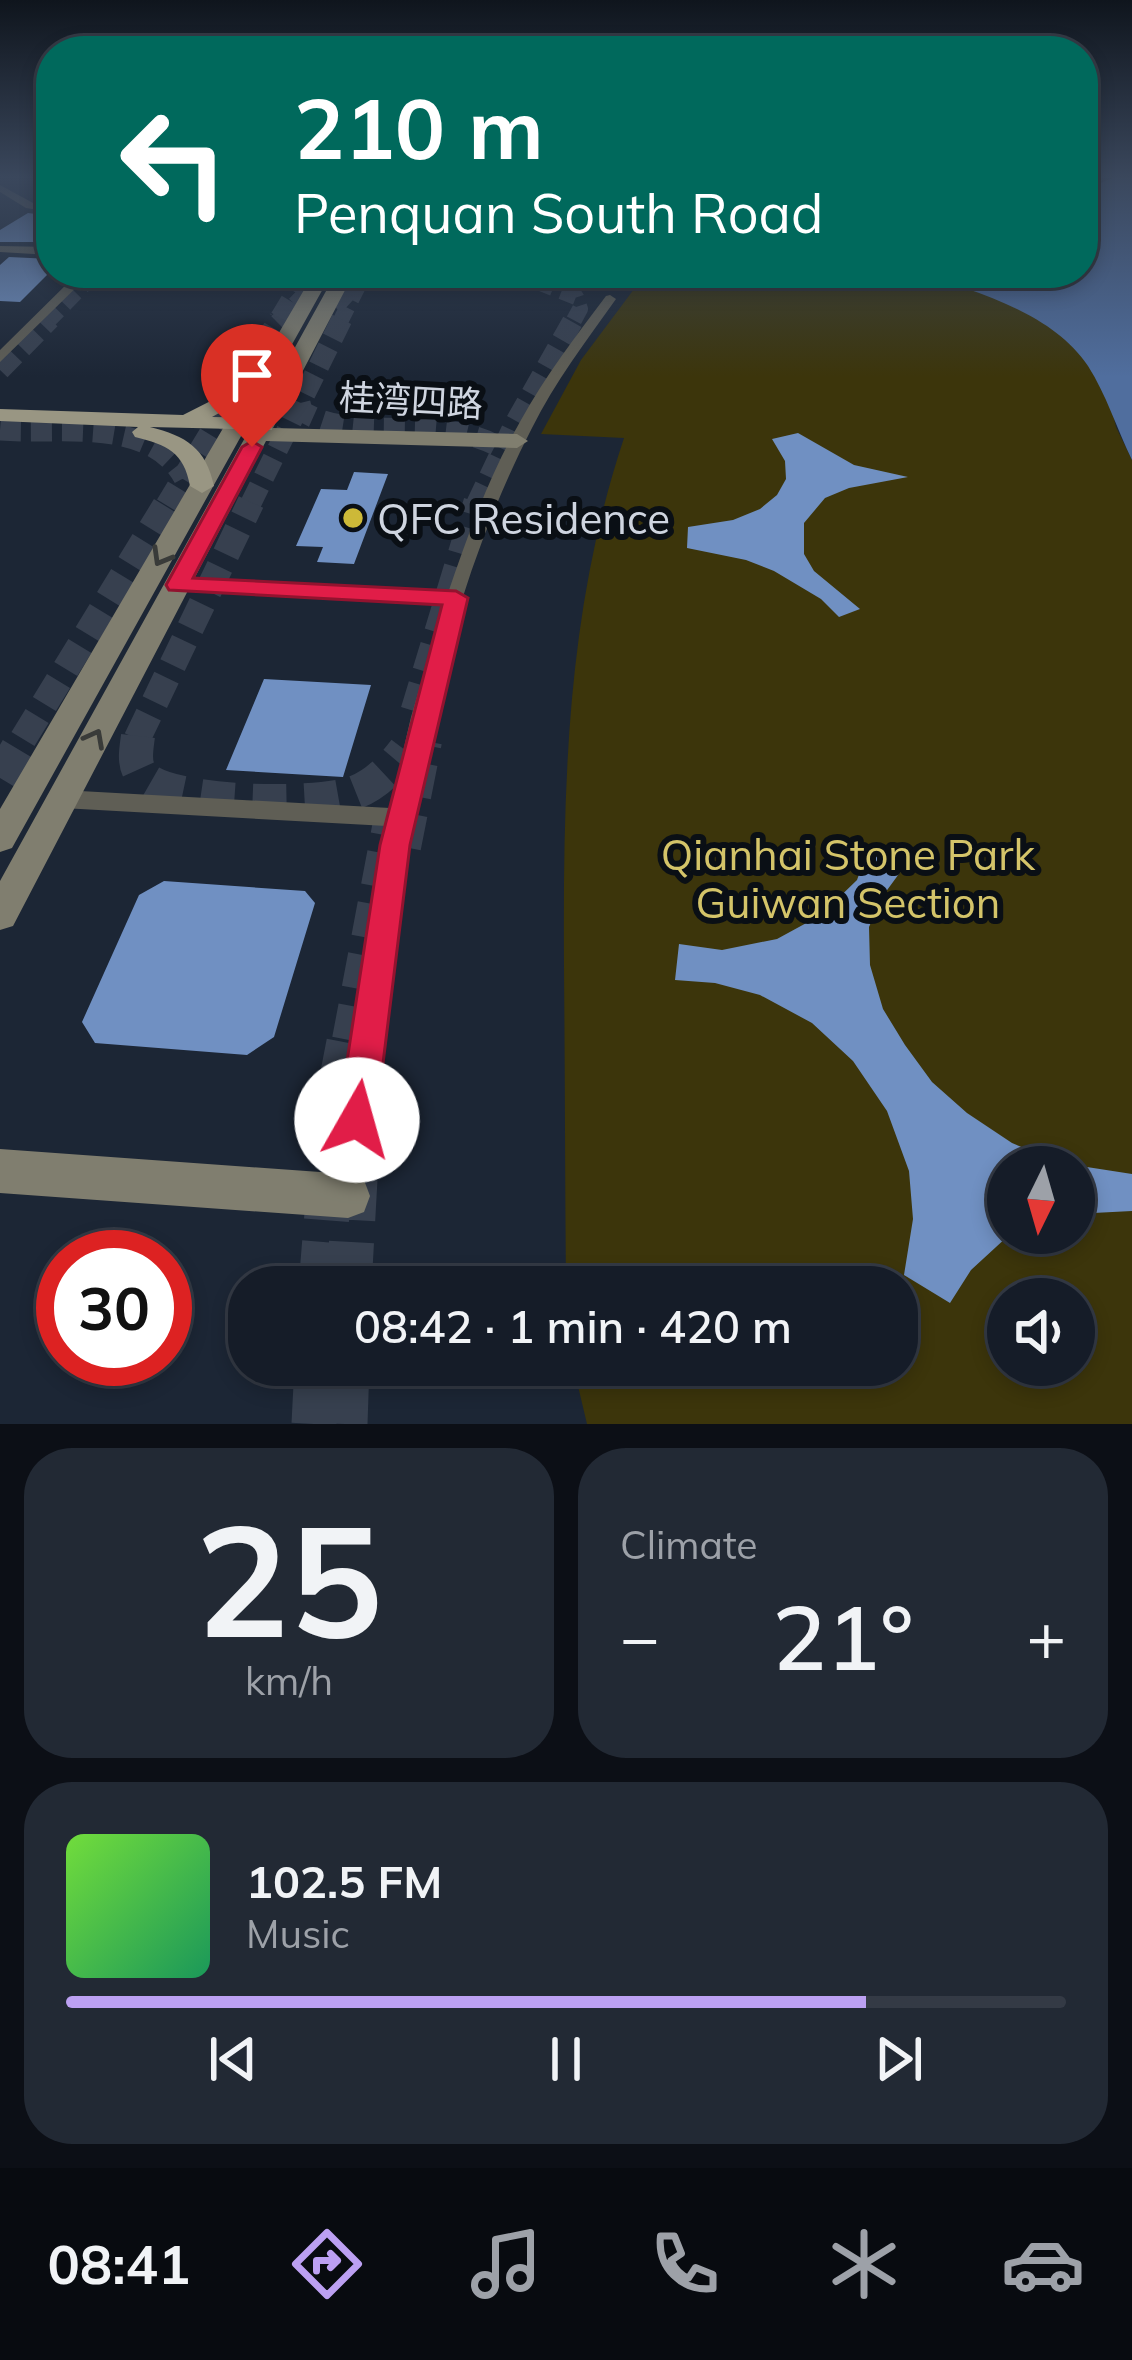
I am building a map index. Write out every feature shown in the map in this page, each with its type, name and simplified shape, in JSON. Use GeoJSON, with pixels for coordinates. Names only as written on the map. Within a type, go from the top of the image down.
{"type":"FeatureCollection","features":[{"type":"Feature","properties":{"kind":"main road"},"geometry":{"type":"LineString","coordinates":[[143,426],[211,411],[273,385],[316,288]]}},
{"type":"Feature","properties":{"kind":"main road"},"geometry":{"type":"LineString","coordinates":[[0,839],[202,486],[248,429],[335,288]]}},
{"type":"Feature","properties":{"kind":"main road"},"geometry":{"type":"LineString","coordinates":[[273,385],[304,412],[348,433]]}},
{"type":"Feature","properties":{"kind":"main road","name":"桂湾四路"},"geometry":{"type":"LineString","coordinates":[[0,415],[143,426]]}},
{"type":"Feature","properties":{"kind":"main road","name":"桂湾四路"},"geometry":{"type":"LineString","coordinates":[[0,426],[143,426],[518,440]]}},
{"type":"Feature","properties":{"kind":"main road"},"geometry":{"type":"LineString","coordinates":[[143,426],[196,455],[202,486]]}},
{"type":"Feature","properties":{"kind":"main road"},"geometry":{"type":"LineString","coordinates":[[0,915],[232,483],[248,429]]}},
{"type":"Feature","properties":{"kind":"main road"},"geometry":{"type":"LineString","coordinates":[[232,483],[280,453],[348,433]]}},
{"type":"Feature","properties":{"kind":"main road"},"geometry":{"type":"LineString","coordinates":[[0,1172],[348,1196]]}},
{"type":"Feature","properties":{"kind":"street"},"geometry":{"type":"LineString","coordinates":[[0,250],[36,251]]}},
{"type":"Feature","properties":{"kind":"street"},"geometry":{"type":"LineString","coordinates":[[0,358],[70,288]]}},
{"type":"Feature","properties":{"kind":"street"},"geometry":{"type":"LineString","coordinates":[[348,1196],[382,925],[401,818],[456,598],[518,440],[610,299]]}},
{"type":"Feature","properties":{"kind":"street"},"geometry":{"type":"LineString","coordinates":[[178,585],[456,598]]}},
{"type":"Feature","properties":{"kind":"street"},"geometry":{"type":"LineString","coordinates":[[62,799],[401,818]]}},
{"type":"Feature","properties":{"kind":"green space","name":"Qianhai Stone Park Guiwan Section"},"geometry":{"type":"Polygon","coordinates":[[[635,288],[1084,288],[1116,427],[1132,460],[1132,1424],[587,1424],[578,1386],[918,1386],[918,1266],[566,1266],[567,767],[590,569],[624,438],[541,434],[581,360],[635,288]]]}},
{"type":"Feature","properties":{"kind":"water"},"geometry":{"type":"Polygon","coordinates":[[[1098,244],[1132,244],[1132,460],[1088,366],[1054,331],[1011,306],[963,288],[1098,288],[1098,244]]]}},
{"type":"Feature","properties":{"kind":"building"},"geometry":{"type":"Polygon","coordinates":[[[9,257],[36,258],[36,286],[20,302],[0,301],[0,265],[9,257]]]}},
{"type":"Feature","properties":{"kind":"building"},"geometry":{"type":"Polygon","coordinates":[[[798,433],[854,465],[908,477],[849,488],[825,498],[804,523],[804,554],[814,571],[860,609],[839,617],[821,599],[774,571],[687,548],[688,527],[733,520],[760,509],[777,495],[786,479],[785,461],[772,439],[798,433]]]}},
{"type":"Feature","properties":{"kind":"building","name":"QFC Residence"},"geometry":{"type":"Polygon","coordinates":[[[354,472],[388,474],[354,564],[317,562],[323,547],[296,546],[321,489],[347,490],[354,472]]]}},
{"type":"Feature","properties":{"kind":"building"},"geometry":{"type":"Polygon","coordinates":[[[264,679],[371,685],[343,777],[226,770],[264,679]]]}},
{"type":"Feature","properties":{"kind":"building"},"geometry":{"type":"Polygon","coordinates":[[[868,849],[904,867],[882,897],[869,927],[870,965],[883,1009],[932,1082],[967,1113],[1019,1146],[987,1146],[988,1254],[971,1270],[950,1303],[918,1284],[918,1266],[905,1266],[913,1219],[909,1171],[887,1111],[853,1061],[812,1023],[760,995],[715,983],[675,980],[679,944],[722,950],[777,939],[821,915],[857,880],[868,849]]]}},
{"type":"Feature","properties":{"kind":"building"},"geometry":{"type":"Polygon","coordinates":[[[164,881],[305,891],[315,903],[274,1037],[247,1055],[95,1043],[82,1022],[139,895],[164,881]]]}},
{"type":"Feature","properties":{"kind":"building"},"geometry":{"type":"Polygon","coordinates":[[[1095,1168],[1132,1174],[1132,1211],[1095,1213],[1095,1168]]]}},
{"type":"Feature","properties":{"kind":"tunnel"},"geometry":{"type":"LineString","coordinates":[[47,322],[80,288]]}},
{"type":"Feature","properties":{"kind":"tunnel"},"geometry":{"type":"LineString","coordinates":[[280,318],[298,288]]}},
{"type":"Feature","properties":{"kind":"tunnel"},"geometry":{"type":"LineString","coordinates":[[277,322],[311,288]]}},
{"type":"Feature","properties":{"kind":"tunnel"},"geometry":{"type":"LineString","coordinates":[[334,306],[350,288]]}},
{"type":"Feature","properties":{"kind":"tunnel"},"geometry":{"type":"LineString","coordinates":[[340,322],[357,288]]}},
{"type":"Feature","properties":{"kind":"tunnel"},"geometry":{"type":"LineString","coordinates":[[553,288],[576,297],[580,309],[573,322]]}},
{"type":"Feature","properties":{"kind":"tunnel"},"geometry":{"type":"LineString","coordinates":[[0,370],[50,319]]}},
{"type":"Feature","properties":{"kind":"tunnel"},"geometry":{"type":"LineString","coordinates":[[300,404],[342,319]]}},
{"type":"Feature","properties":{"kind":"tunnel"},"geometry":{"type":"LineString","coordinates":[[476,504],[514,425],[574,319]]}},
{"type":"Feature","properties":{"kind":"tunnel"},"geometry":{"type":"LineString","coordinates":[[183,477],[277,322]]}},
{"type":"Feature","properties":{"kind":"tunnel"},"geometry":{"type":"LineString","coordinates":[[250,505],[300,404]]}},
{"type":"Feature","properties":{"kind":"tunnel"},"geometry":{"type":"LineString","coordinates":[[300,404],[302,411],[323,421],[450,431],[501,448]]}},
{"type":"Feature","properties":{"kind":"tunnel"},"geometry":{"type":"LineString","coordinates":[[0,430],[127,437],[169,458],[183,477]]}},
{"type":"Feature","properties":{"kind":"tunnel"},"geometry":{"type":"LineString","coordinates":[[166,505],[183,477]]}},
{"type":"Feature","properties":{"kind":"tunnel"},"geometry":{"type":"LineString","coordinates":[[23,739],[168,502]]}},
{"type":"Feature","properties":{"kind":"tunnel"},"geometry":{"type":"LineString","coordinates":[[138,737],[251,502]]}},
{"type":"Feature","properties":{"kind":"tunnel"},"geometry":{"type":"LineString","coordinates":[[414,711],[476,504]]}},
{"type":"Feature","properties":{"kind":"tunnel"},"geometry":{"type":"LineString","coordinates":[[0,778],[25,736]]}},
{"type":"Feature","properties":{"kind":"tunnel"},"geometry":{"type":"LineString","coordinates":[[138,737],[137,765],[146,779],[187,794],[249,801],[312,800],[356,792],[384,774],[405,750]]}},
{"type":"Feature","properties":{"kind":"tunnel"},"geometry":{"type":"LineString","coordinates":[[404,847],[425,741]]}},
{"type":"Feature","properties":{"kind":"tunnel"},"geometry":{"type":"LineString","coordinates":[[349,1040],[391,817]]}},
{"type":"Feature","properties":{"kind":"tunnel"},"geometry":{"type":"LineString","coordinates":[[323,1266],[335,1115],[350,1037]]}},
{"type":"Feature","properties":{"kind":"tunnel"},"geometry":{"type":"LineString","coordinates":[[350,1266],[355,1179]]}},
{"type":"Feature","properties":{"kind":"tunnel"},"geometry":{"type":"LineString","coordinates":[[314,1424],[316,1386]]}},
{"type":"Feature","properties":{"kind":"tunnel"},"geometry":{"type":"LineString","coordinates":[[345,1424],[346,1386]]}},
{"type":"Feature","properties":{"kind":"place","name":"QFC Residence"},"geometry":{"type":"Point","coordinates":[353,518]}},
{"type":"Feature","properties":{"kind":"route"},"geometry":{"type":"LineString","coordinates":[[252,447],[178,585],[456,598],[395,845],[357,1120]]}}]}
